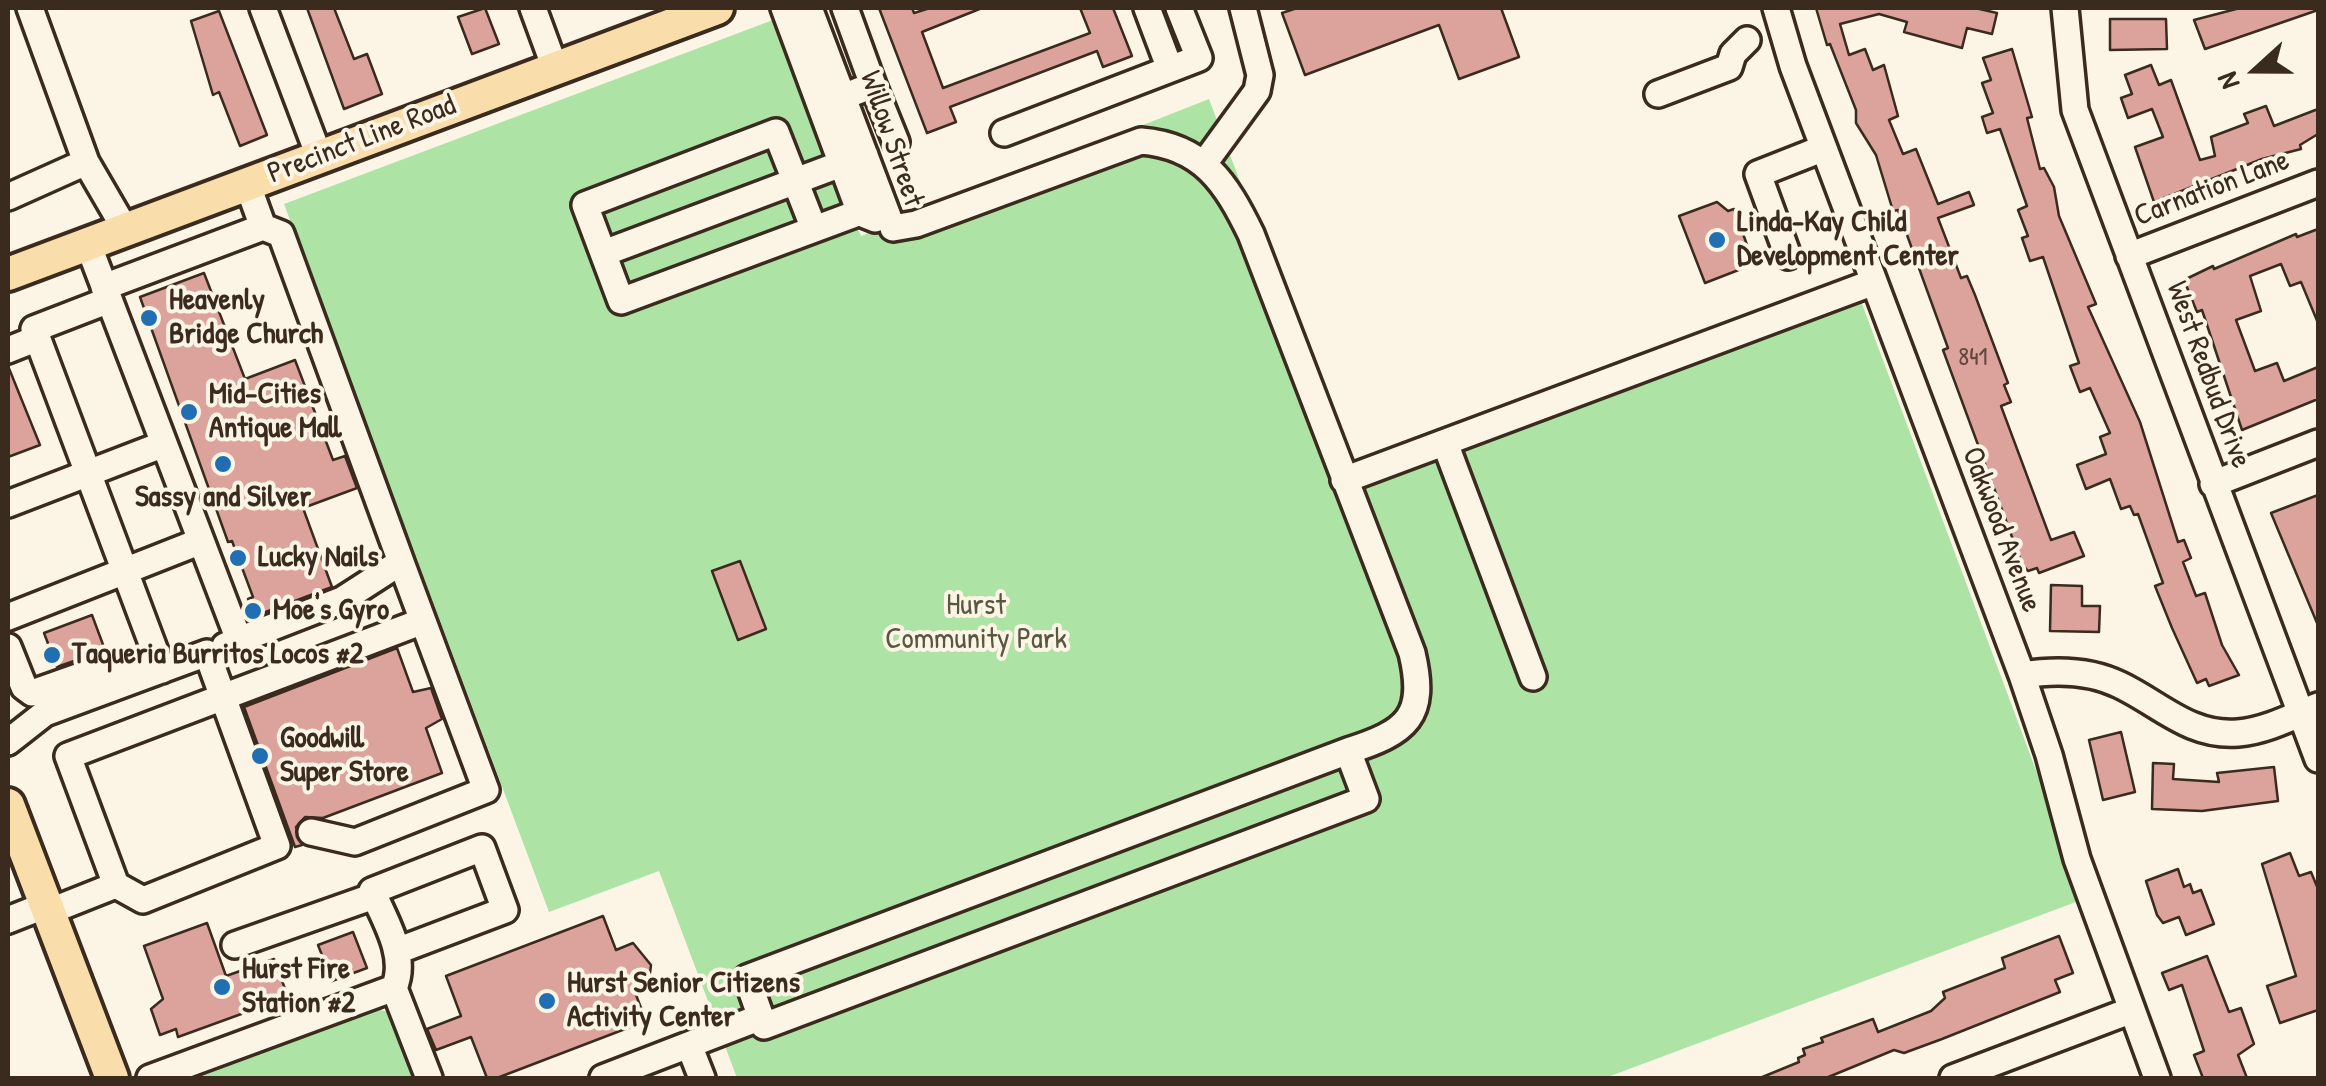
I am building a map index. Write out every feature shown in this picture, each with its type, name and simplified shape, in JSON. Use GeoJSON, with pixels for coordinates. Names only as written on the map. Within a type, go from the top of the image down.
{"type":"FeatureCollection","features":[{"type":"Feature","properties":{"kind":"main road","name":"Precinct Line Road"},"geometry":{"type":"LineString","coordinates":[[8,274],[717,8]]}},
{"type":"Feature","properties":{"kind":"main road"},"geometry":{"type":"LineString","coordinates":[[8,805],[112,1078]]}},
{"type":"Feature","properties":{"kind":"street"},"geometry":{"type":"LineString","coordinates":[[30,8],[86,162],[125,229]]}},
{"type":"Feature","properties":{"kind":"street"},"geometry":{"type":"LineString","coordinates":[[263,8],[319,156]]}},
{"type":"Feature","properties":{"kind":"street"},"geometry":{"type":"LineString","coordinates":[[532,8],[555,68]]}},
{"type":"Feature","properties":{"kind":"street","name":"Willow Street"},"geometry":{"type":"LineString","coordinates":[[784,8],[831,102],[871,208],[892,228],[916,224],[1142,141],[1164,142],[1206,161]]}},
{"type":"Feature","properties":{"kind":"street","name":"Willow Street"},"geometry":{"type":"LineString","coordinates":[[809,8],[831,102]]}},
{"type":"Feature","properties":{"kind":"street"},"geometry":{"type":"LineString","coordinates":[[845,8],[896,142]]}},
{"type":"Feature","properties":{"kind":"street"},"geometry":{"type":"LineString","coordinates":[[1146,8],[1170,69]]}},
{"type":"Feature","properties":{"kind":"street"},"geometry":{"type":"LineString","coordinates":[[1004,133],[1199,58],[1179,8]]}},
{"type":"Feature","properties":{"kind":"street","name":"Oakwood Avenue"},"geometry":{"type":"LineString","coordinates":[[1776,8],[1824,148],[2022,675],[2050,755],[2077,859],[2158,1078]]}},
{"type":"Feature","properties":{"kind":"street","name":"West Redbud Drive"},"geometry":{"type":"LineString","coordinates":[[2066,8],[2076,110],[2213,484],[2309,710],[2318,759]]}},
{"type":"Feature","properties":{"kind":"street"},"geometry":{"type":"LineString","coordinates":[[1241,9],[1260,74],[1257,90],[1206,161],[1228,187],[1252,234],[1412,653],[1418,681],[1417,708],[1398,731],[1348,752],[747,978],[764,1026],[1366,798],[1348,752]]}},
{"type":"Feature","properties":{"kind":"street"},"geometry":{"type":"LineString","coordinates":[[1658,94],[1729,67],[1733,54],[1747,40]]}},
{"type":"Feature","properties":{"kind":"street"},"geometry":{"type":"LineString","coordinates":[[831,102],[874,85]]}},
{"type":"Feature","properties":{"kind":"street"},"geometry":{"type":"LineString","coordinates":[[814,229],[776,132],[586,205],[622,301],[871,208]]}},
{"type":"Feature","properties":{"kind":"street"},"geometry":{"type":"LineString","coordinates":[[1788,256],[1758,174],[1824,148]]}},
{"type":"Feature","properties":{"kind":"street"},"geometry":{"type":"LineString","coordinates":[[604,254],[853,160]]}},
{"type":"Feature","properties":{"kind":"street"},"geometry":{"type":"LineString","coordinates":[[8,198],[86,162]]}},
{"type":"Feature","properties":{"kind":"street"},"geometry":{"type":"LineString","coordinates":[[248,183],[263,227]]}},
{"type":"Feature","properties":{"kind":"street","name":"Carnation Lane"},"geometry":{"type":"LineString","coordinates":[[2129,256],[2318,184]]}},
{"type":"Feature","properties":{"kind":"street"},"geometry":{"type":"LineString","coordinates":[[152,674],[125,571],[34,328],[263,227],[281,234],[486,790],[355,842],[293,839],[143,900],[116,885],[68,756],[423,620]]}},
{"type":"Feature","properties":{"kind":"street"},"geometry":{"type":"LineString","coordinates":[[88,244],[238,640]]}},
{"type":"Feature","properties":{"kind":"street"},"geometry":{"type":"LineString","coordinates":[[1344,480],[1874,282]]}},
{"type":"Feature","properties":{"kind":"street"},"geometry":{"type":"LineString","coordinates":[[8,350],[38,338]]}},
{"type":"Feature","properties":{"kind":"street"},"geometry":{"type":"LineString","coordinates":[[1445,442],[1534,677]]}},
{"type":"Feature","properties":{"kind":"street"},"geometry":{"type":"LineString","coordinates":[[8,504],[164,444]]}},
{"type":"Feature","properties":{"kind":"street"},"geometry":{"type":"LineString","coordinates":[[2213,484],[2318,444]]}},
{"type":"Feature","properties":{"kind":"street"},"geometry":{"type":"LineString","coordinates":[[8,616],[201,541]]}},
{"type":"Feature","properties":{"kind":"street"},"geometry":{"type":"LineString","coordinates":[[8,742],[45,713],[342,600],[401,562]]}},
{"type":"Feature","properties":{"kind":"street"},"geometry":{"type":"LineString","coordinates":[[8,647],[24,687],[32,693],[117,663],[152,674]]}},
{"type":"Feature","properties":{"kind":"street"},"geometry":{"type":"LineString","coordinates":[[207,653],[223,697],[293,839]]}},
{"type":"Feature","properties":{"kind":"street"},"geometry":{"type":"LineString","coordinates":[[8,665],[18,690],[45,713]]}},
{"type":"Feature","properties":{"kind":"street"},"geometry":{"type":"LineString","coordinates":[[2022,675],[2092,675],[2119,684],[2190,726],[2213,732],[2241,733],[2309,710]]}},
{"type":"Feature","properties":{"kind":"street"},"geometry":{"type":"LineString","coordinates":[[150,1078],[394,988],[401,973],[397,951],[372,891],[482,848],[506,910],[397,951]]}},
{"type":"Feature","properties":{"kind":"street"},"geometry":{"type":"LineString","coordinates":[[8,920],[116,885]]}},
{"type":"Feature","properties":{"kind":"street"},"geometry":{"type":"LineString","coordinates":[[235,945],[374,896]]}},
{"type":"Feature","properties":{"kind":"street"},"geometry":{"type":"LineString","coordinates":[[394,988],[429,1078]]}},
{"type":"Feature","properties":{"kind":"street"},"geometry":{"type":"LineString","coordinates":[[1953,1078],[2132,1010]]}},
{"type":"Feature","properties":{"kind":"street"},"geometry":{"type":"LineString","coordinates":[[604,1078],[760,1017]]}},
{"type":"Feature","properties":{"kind":"street"},"geometry":{"type":"LineString","coordinates":[[689,1045],[702,1078]]}},
{"type":"Feature","properties":{"kind":"green space","name":"Hurst Community Park"},"geometry":{"type":"Polygon","coordinates":[[[773,20],[861,236],[1209,99],[1347,466],[1852,277],[2084,899],[1605,1078],[737,1078],[659,871],[549,912],[284,204],[773,20]]]}},
{"type":"Feature","properties":{"kind":"green space"},"geometry":{"type":"Polygon","coordinates":[[[373,1009],[385,1011],[392,1018],[414,1078],[178,1078],[373,1009]]]}},
{"type":"Feature","properties":{"kind":"building"},"geometry":{"type":"Polygon","coordinates":[[[307,8],[334,8],[354,59],[367,54],[382,94],[344,109],[307,8]]]}},
{"type":"Feature","properties":{"kind":"building"},"geometry":{"type":"Polygon","coordinates":[[[485,8],[499,44],[472,54],[458,17],[485,8]]]}},
{"type":"Feature","properties":{"kind":"building"},"geometry":{"type":"Polygon","coordinates":[[[879,8],[912,8],[914,13],[930,8],[982,8],[922,32],[943,88],[1090,33],[1080,8],[1113,8],[1132,56],[1103,67],[1097,51],[950,107],[956,122],[927,133],[879,8]]]}},
{"type":"Feature","properties":{"kind":"building"},"geometry":{"type":"Polygon","coordinates":[[[1297,8],[1501,8],[1519,57],[1459,79],[1439,25],[1305,75],[1282,13],[1297,8]]]}},
{"type":"Feature","properties":{"kind":"building"},"geometry":{"type":"Polygon","coordinates":[[[1816,8],[1975,8],[1997,13],[1992,34],[1967,28],[1962,48],[1904,32],[1907,22],[1879,14],[1840,24],[1849,55],[1865,49],[1873,70],[1884,65],[1898,116],[1889,120],[1903,154],[1916,149],[1938,204],[1969,192],[1974,205],[1938,218],[1961,278],[1967,276],[2008,383],[2004,385],[2011,402],[2001,406],[2051,540],[2074,532],[2084,556],[2039,573],[2037,568],[2028,571],[2022,564],[1943,350],[1948,348],[1898,210],[1893,211],[1876,155],[1856,123],[1856,110],[1830,44],[1827,45],[1816,8]]]}},
{"type":"Feature","properties":{"kind":"building"},"geometry":{"type":"Polygon","coordinates":[[[2240,8],[2318,10],[2205,49],[2194,20],[2240,8]]]}},
{"type":"Feature","properties":{"kind":"building"},"geometry":{"type":"Polygon","coordinates":[[[219,11],[267,135],[240,146],[219,92],[213,95],[191,21],[219,11]]]}},
{"type":"Feature","properties":{"kind":"building"},"geometry":{"type":"Polygon","coordinates":[[[2110,19],[2166,19],[2167,49],[2110,50],[2110,19]]]}},
{"type":"Feature","properties":{"kind":"building"},"geometry":{"type":"Polygon","coordinates":[[[2012,49],[2032,117],[2027,118],[2040,169],[2044,168],[2054,187],[2059,216],[2096,304],[2088,307],[2140,422],[2178,542],[2184,540],[2191,558],[2183,562],[2196,596],[2205,593],[2222,645],[2239,675],[2209,686],[2206,679],[2197,683],[2172,628],[2155,586],[2163,583],[2138,514],[2134,515],[2130,506],[2121,509],[2110,479],[2086,489],[2077,465],[2106,454],[2100,437],[2110,433],[2090,388],[2080,392],[2070,366],[2079,363],[2043,257],[2030,261],[2022,238],[2028,236],[2018,210],[2027,206],[2000,129],[1987,133],[1982,117],[1993,113],[1982,83],[1991,80],[1983,58],[2012,49]]]}},
{"type":"Feature","properties":{"kind":"building"},"geometry":{"type":"Polygon","coordinates":[[[2151,65],[2159,85],[2171,80],[2200,160],[2215,156],[2211,137],[2248,123],[2244,114],[2266,106],[2274,126],[2318,109],[2318,134],[2300,145],[2301,149],[2262,159],[2154,202],[2135,147],[2163,137],[2152,109],[2128,118],[2121,98],[2132,94],[2125,75],[2151,65]]]}},
{"type":"Feature","properties":{"kind":"building","name":"Linda-Kay Child Development Center"},"geometry":{"type":"Polygon","coordinates":[[[1717,202],[1728,211],[1734,209],[1754,264],[1705,283],[1679,216],[1717,202]]]}},
{"type":"Feature","properties":{"kind":"building"},"geometry":{"type":"Polygon","coordinates":[[[2318,229],[2318,323],[2301,282],[2290,286],[2281,264],[2250,276],[2261,311],[2236,320],[2255,371],[2277,363],[2284,381],[2318,367],[2318,399],[2242,430],[2202,310],[2197,312],[2184,280],[2296,234],[2297,237],[2318,229]]]}},
{"type":"Feature","properties":{"kind":"building"},"geometry":{"type":"Polygon","coordinates":[[[204,273],[245,379],[295,360],[333,460],[345,456],[357,488],[303,508],[332,587],[255,616],[248,599],[253,597],[232,541],[228,542],[140,297],[204,273]]]}},
{"type":"Feature","properties":{"kind":"building"},"geometry":{"type":"Polygon","coordinates":[[[8,366],[40,445],[8,457],[8,366]]]}},
{"type":"Feature","properties":{"kind":"building"},"geometry":{"type":"Polygon","coordinates":[[[2318,495],[2318,623],[2317,623],[2271,513],[2318,495]]]}},
{"type":"Feature","properties":{"kind":"building"},"geometry":{"type":"Polygon","coordinates":[[[740,561],[766,629],[738,640],[712,571],[740,561]]]}},
{"type":"Feature","properties":{"kind":"building"},"geometry":{"type":"Polygon","coordinates":[[[2051,585],[2082,586],[2082,606],[2100,606],[2099,632],[2050,631],[2051,585]]]}},
{"type":"Feature","properties":{"kind":"building"},"geometry":{"type":"Polygon","coordinates":[[[92,615],[105,650],[57,667],[44,633],[92,615]]]}},
{"type":"Feature","properties":{"kind":"building"},"geometry":{"type":"Polygon","coordinates":[[[397,648],[413,692],[431,688],[442,719],[426,728],[442,773],[323,818],[305,817],[296,827],[302,845],[295,847],[244,707],[397,648]]]}},
{"type":"Feature","properties":{"kind":"building"},"geometry":{"type":"Polygon","coordinates":[[[2121,732],[2135,792],[2103,800],[2089,740],[2121,732]]]}},
{"type":"Feature","properties":{"kind":"building"},"geometry":{"type":"Polygon","coordinates":[[[2153,763],[2174,764],[2173,779],[2219,782],[2217,773],[2274,767],[2278,801],[2202,811],[2152,809],[2153,763]]]}},
{"type":"Feature","properties":{"kind":"building"},"geometry":{"type":"Polygon","coordinates":[[[2290,853],[2299,876],[2311,872],[2318,889],[2318,1010],[2280,1023],[2267,986],[2296,976],[2262,864],[2290,853]]]}},
{"type":"Feature","properties":{"kind":"building"},"geometry":{"type":"Polygon","coordinates":[[[2178,869],[2184,887],[2190,884],[2193,893],[2201,890],[2214,924],[2186,935],[2179,917],[2163,923],[2157,915],[2146,881],[2178,869]]]}},
{"type":"Feature","properties":{"kind":"building","name":"Hurst Senior Citizens Activity Center"},"geometry":{"type":"Polygon","coordinates":[[[603,916],[616,950],[633,943],[651,965],[649,981],[633,987],[646,1021],[497,1078],[487,1078],[471,1037],[436,1050],[427,1029],[461,1016],[446,976],[603,916]]]}},
{"type":"Feature","properties":{"kind":"building","name":"Hurst Fire Station #2"},"geometry":{"type":"Polygon","coordinates":[[[207,923],[226,976],[274,959],[288,997],[178,1037],[176,1029],[160,1035],[151,1009],[163,999],[144,946],[207,923]]]}},
{"type":"Feature","properties":{"kind":"building"},"geometry":{"type":"Polygon","coordinates":[[[353,932],[367,968],[332,981],[318,945],[353,932]]]}},
{"type":"Feature","properties":{"kind":"building"},"geometry":{"type":"Polygon","coordinates":[[[2059,936],[2073,973],[2055,980],[2060,992],[1904,1053],[1894,1050],[1826,1078],[1760,1078],[1799,1062],[1798,1058],[1805,1055],[1803,1049],[1823,1042],[1821,1038],[1873,1019],[1878,1032],[1931,1011],[1945,998],[1943,992],[2005,968],[2002,958],[2059,936]]]}},
{"type":"Feature","properties":{"kind":"building"},"geometry":{"type":"Polygon","coordinates":[[[2207,956],[2229,1012],[2241,1008],[2254,1044],[2238,1055],[2247,1078],[2203,1078],[2194,1055],[2204,1051],[2182,985],[2169,990],[2162,973],[2207,956]]]}},
{"type":"Feature","properties":{"kind":"place","name":"Linda-Kay Child Development Center"},"geometry":{"type":"Point","coordinates":[1717,240]}},
{"type":"Feature","properties":{"kind":"place","name":"Heavenly Bridge Church"},"geometry":{"type":"Point","coordinates":[149,318]}},
{"type":"Feature","properties":{"kind":"place","name":"Mid-Cities Antique Mall"},"geometry":{"type":"Point","coordinates":[189,412]}},
{"type":"Feature","properties":{"kind":"place","name":"Sassy and Silver"},"geometry":{"type":"Point","coordinates":[223,464]}},
{"type":"Feature","properties":{"kind":"place","name":"Lucky Nails"},"geometry":{"type":"Point","coordinates":[238,558]}},
{"type":"Feature","properties":{"kind":"place","name":"Moe's Gyro"},"geometry":{"type":"Point","coordinates":[253,611]}},
{"type":"Feature","properties":{"kind":"place","name":"Taqueria Burritos Locos #2"},"geometry":{"type":"Point","coordinates":[52,655]}},
{"type":"Feature","properties":{"kind":"place","name":"Goodwill Super Store"},"geometry":{"type":"Point","coordinates":[260,756]}},
{"type":"Feature","properties":{"kind":"place","name":"Hurst Fire Station #2"},"geometry":{"type":"Point","coordinates":[222,987]}},
{"type":"Feature","properties":{"kind":"place","name":"Hurst Senior Citizens Activity Center"},"geometry":{"type":"Point","coordinates":[547,1001]}}]}
